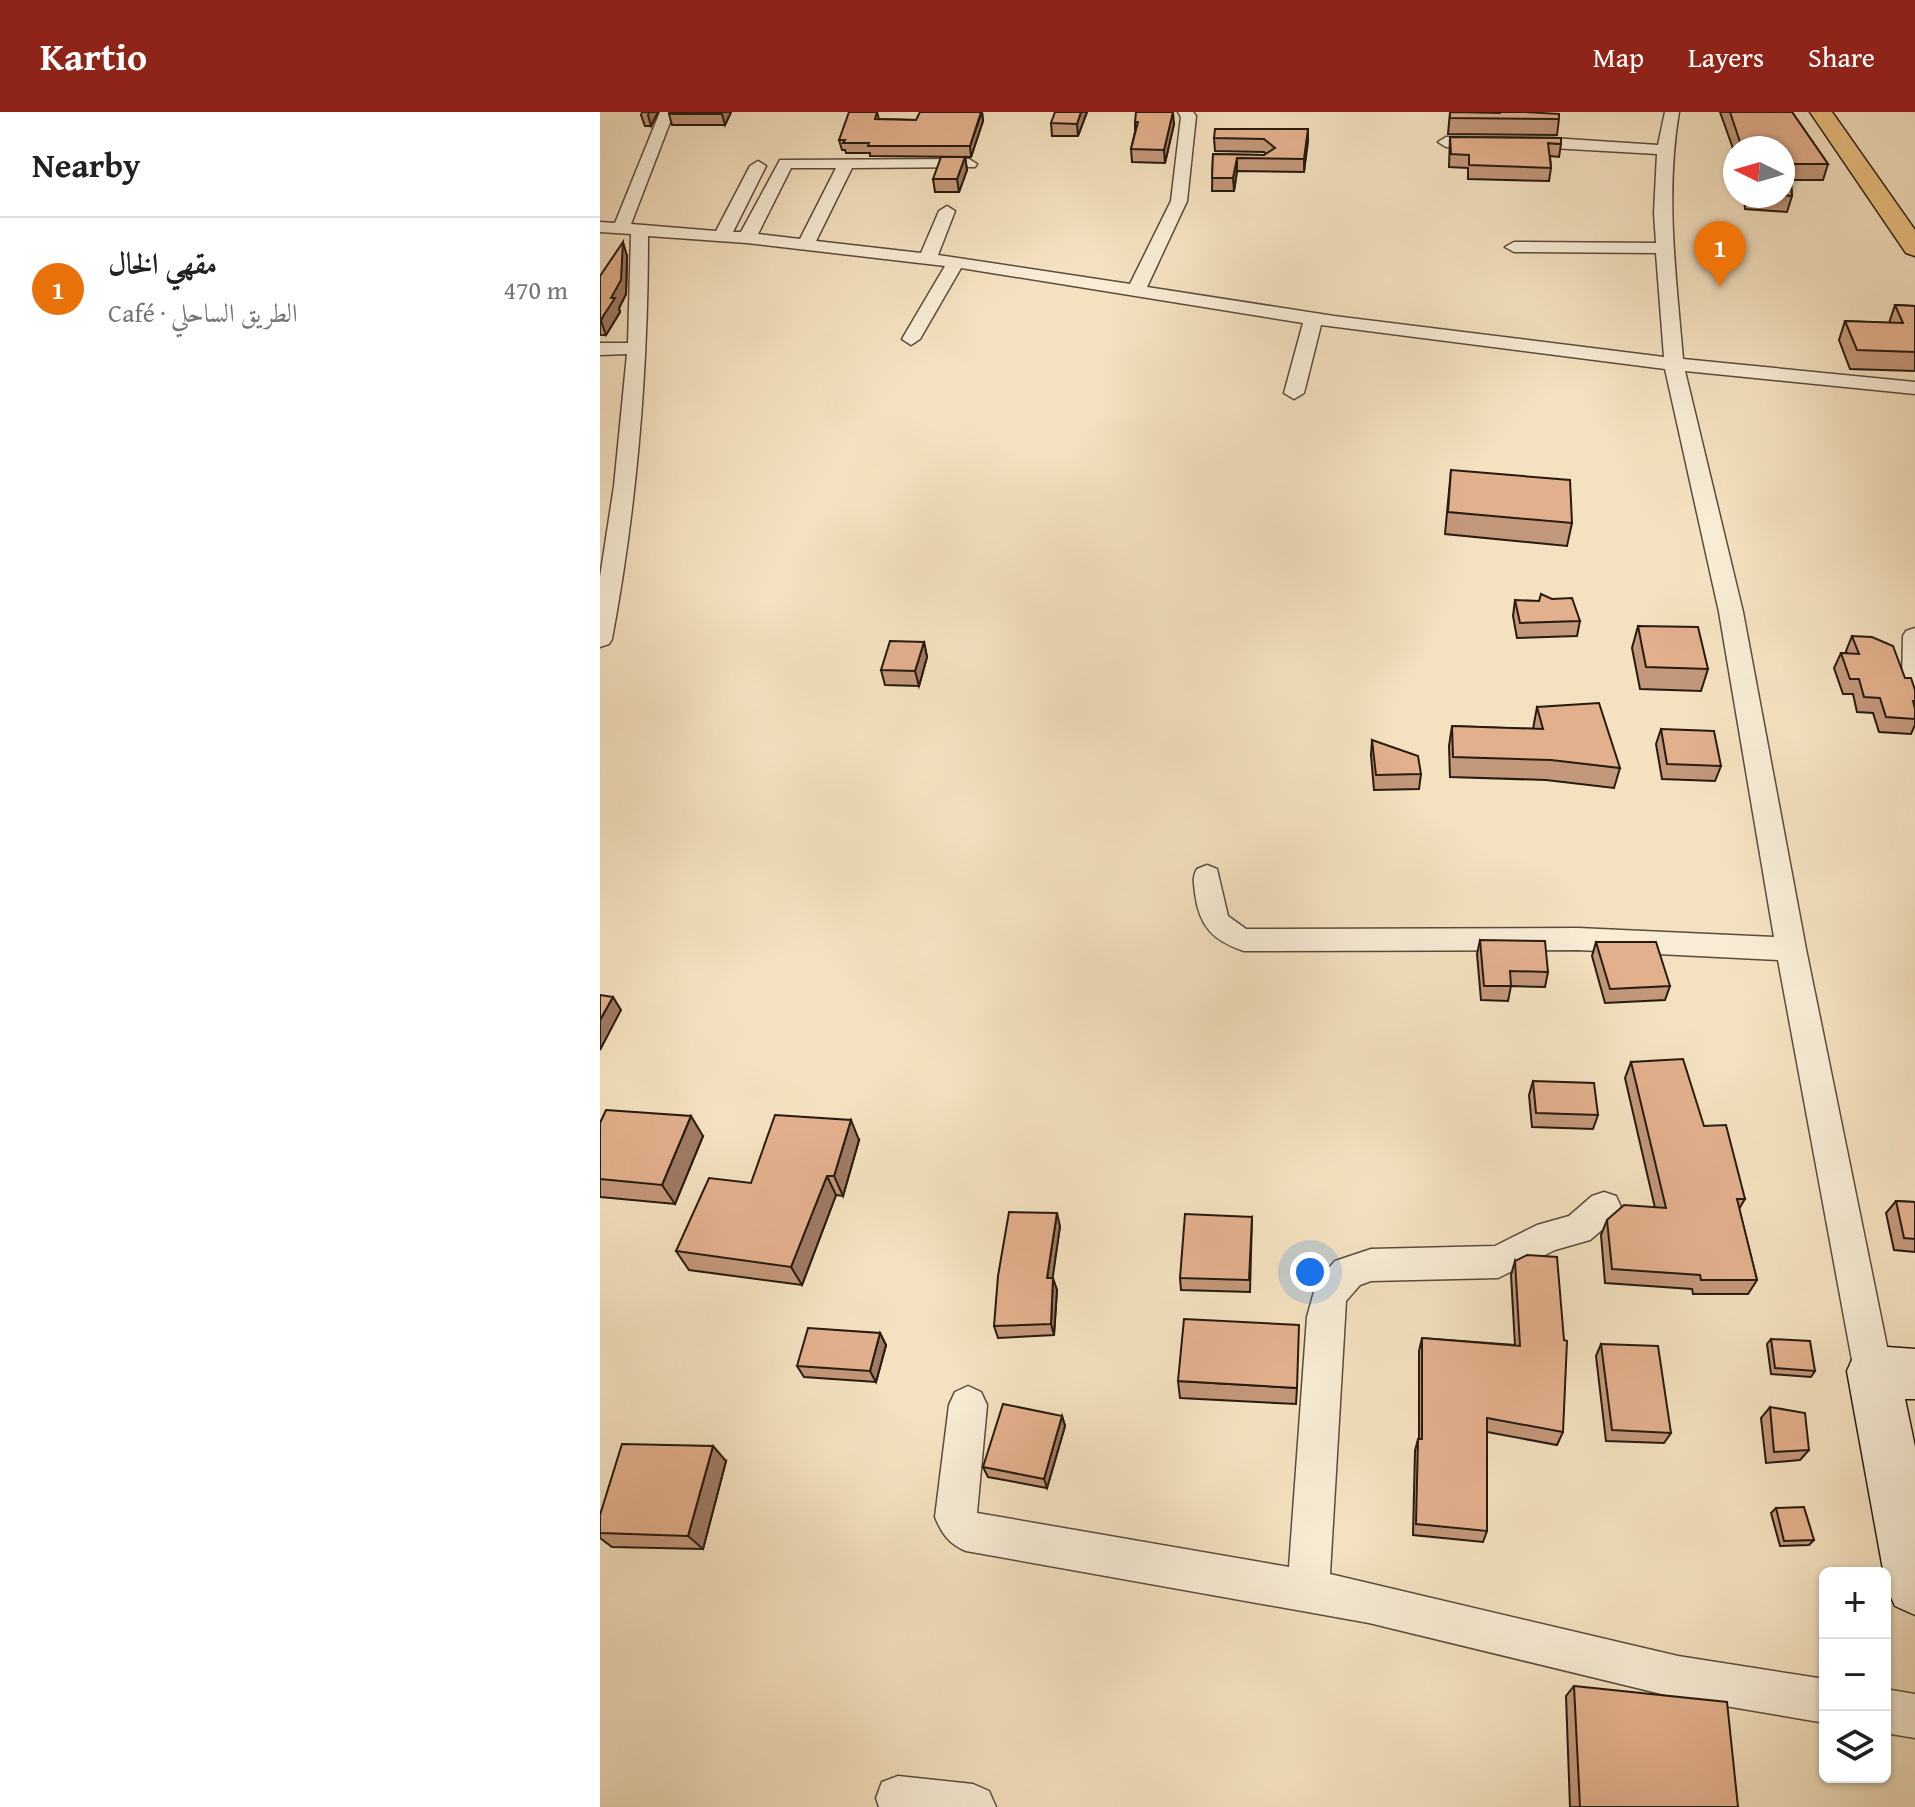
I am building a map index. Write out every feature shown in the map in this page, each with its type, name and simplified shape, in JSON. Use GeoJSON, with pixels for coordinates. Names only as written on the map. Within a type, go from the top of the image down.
{"type":"FeatureCollection","features":[{"type":"Feature","properties":{"kind":"highway"},"geometry":{"type":"LineString","coordinates":[[1821,112],[1915,248]]}},
{"type":"Feature","properties":{"kind":"street"},"geometry":{"type":"LineString","coordinates":[[600,639],[614,573],[632,428],[638,348],[631,229],[667,112]]}},
{"type":"Feature","properties":{"kind":"street"},"geometry":{"type":"LineString","coordinates":[[1137,289],[1179,201],[1194,160],[1189,116],[1185,112]]}},
{"type":"Feature","properties":{"kind":"street"},"geometry":{"type":"LineString","coordinates":[[1672,112],[1665,150],[1662,213],[1674,364],[1731,612],[1791,949],[1894,1373],[1915,1586]]}},
{"type":"Feature","properties":{"kind":"street"},"geometry":{"type":"LineString","coordinates":[[1446,142],[1552,143],[1665,150]]}},
{"type":"Feature","properties":{"kind":"street"},"geometry":{"type":"LineString","coordinates":[[747,238],[784,164],[969,164]]}},
{"type":"Feature","properties":{"kind":"street"},"geometry":{"type":"LineString","coordinates":[[805,245],[846,164]]}},
{"type":"Feature","properties":{"kind":"street"},"geometry":{"type":"LineString","coordinates":[[722,236],[758,166]]}},
{"type":"Feature","properties":{"kind":"street"},"geometry":{"type":"LineString","coordinates":[[928,258],[947,211]]}},
{"type":"Feature","properties":{"kind":"street"},"geometry":{"type":"LineString","coordinates":[[600,227],[747,238],[928,258],[1313,319],[1674,364],[1915,388]]}},
{"type":"Feature","properties":{"kind":"street"},"geometry":{"type":"LineString","coordinates":[[1514,247],[1665,248]]}},
{"type":"Feature","properties":{"kind":"street"},"geometry":{"type":"LineString","coordinates":[[911,339],[956,262]]}},
{"type":"Feature","properties":{"kind":"street"},"geometry":{"type":"LineString","coordinates":[[1294,393],[1313,319]]}},
{"type":"Feature","properties":{"kind":"street"},"geometry":{"type":"LineString","coordinates":[[600,349],[638,348]]}},
{"type":"Feature","properties":{"kind":"street"},"geometry":{"type":"LineString","coordinates":[[1915,636],[1915,682]]}},
{"type":"Feature","properties":{"kind":"street"},"geometry":{"type":"LineString","coordinates":[[1207,876],[1215,923],[1225,934],[1244,940],[1578,939],[1791,949]]}},
{"type":"Feature","properties":{"kind":"street"},"geometry":{"type":"LineString","coordinates":[[1308,1592],[1325,1317],[1330,1293],[1348,1273],[1371,1265],[1498,1262],[1549,1236],[1578,1229],[1604,1207]]}},
{"type":"Feature","properties":{"kind":"street"},"geometry":{"type":"LineString","coordinates":[[968,1405],[955,1517],[966,1531],[1369,1602],[1678,1677],[1819,1700]]}},
{"type":"Feature","properties":{"kind":"street"},"geometry":{"type":"LineString","coordinates":[[1891,1712],[1915,1716]]}},
{"type":"Feature","properties":{"kind":"street"},"geometry":{"type":"LineString","coordinates":[[898,1798],[973,1807]]}},
{"type":"Feature","properties":{"kind":"building"},"geometry":{"type":"Polygon","coordinates":[[[722,112],[722,114],[669,114],[722,112]]]}},
{"type":"Feature","properties":{"kind":"building"},"geometry":{"type":"Polygon","coordinates":[[[849,112],[877,112],[875,119],[916,120],[920,112],[981,112],[970,146],[868,146],[869,143],[843,143],[845,140],[839,140],[849,112]]]}},
{"type":"Feature","properties":{"kind":"building"},"geometry":{"type":"Polygon","coordinates":[[[1055,112],[1081,112],[1077,124],[1051,123],[1055,112]]]}},
{"type":"Feature","properties":{"kind":"building"},"geometry":{"type":"Polygon","coordinates":[[[1136,112],[1173,112],[1164,150],[1131,149],[1138,122],[1135,122],[1136,112]]]}},
{"type":"Feature","properties":{"kind":"building"},"geometry":{"type":"Polygon","coordinates":[[[1450,112],[1559,114],[1559,119],[1450,118],[1450,112]]]}},
{"type":"Feature","properties":{"kind":"building"},"geometry":{"type":"Polygon","coordinates":[[[1730,112],[1792,112],[1828,164],[1795,164],[1795,136],[1738,136],[1730,112]]]}},
{"type":"Feature","properties":{"kind":"building"},"geometry":{"type":"Polygon","coordinates":[[[1215,129],[1308,129],[1304,159],[1237,158],[1233,178],[1212,178],[1213,154],[1264,155],[1275,148],[1264,139],[1214,138],[1215,129]]]}},
{"type":"Feature","properties":{"kind":"building"},"geometry":{"type":"Polygon","coordinates":[[[1450,137],[1561,138],[1561,144],[1548,143],[1551,168],[1469,165],[1469,155],[1451,154],[1450,137]]]}},
{"type":"Feature","properties":{"kind":"building"},"geometry":{"type":"Polygon","coordinates":[[[941,157],[965,157],[957,179],[933,179],[941,157]]]}},
{"type":"Feature","properties":{"kind":"building"},"geometry":{"type":"Polygon","coordinates":[[[623,242],[621,280],[611,298],[615,298],[600,321],[600,276],[623,242]]]}},
{"type":"Feature","properties":{"kind":"building"},"geometry":{"type":"Polygon","coordinates":[[[1895,305],[1915,306],[1915,352],[1857,350],[1845,321],[1903,323],[1895,305]]]}},
{"type":"Feature","properties":{"kind":"building"},"geometry":{"type":"Polygon","coordinates":[[[1451,470],[1570,480],[1572,523],[1448,512],[1451,470]]]}},
{"type":"Feature","properties":{"kind":"building"},"geometry":{"type":"Polygon","coordinates":[[[1541,594],[1552,599],[1572,598],[1580,621],[1520,623],[1515,600],[1539,601],[1541,594]]]}},
{"type":"Feature","properties":{"kind":"building"},"geometry":{"type":"Polygon","coordinates":[[[1638,626],[1698,627],[1708,669],[1646,667],[1638,626]]]}},
{"type":"Feature","properties":{"kind":"building"},"geometry":{"type":"Polygon","coordinates":[[[1852,636],[1872,637],[1893,646],[1905,678],[1911,678],[1915,690],[1915,719],[1886,717],[1880,698],[1864,697],[1859,679],[1850,679],[1841,653],[1859,654],[1852,636]]]}},
{"type":"Feature","properties":{"kind":"building"},"geometry":{"type":"Polygon","coordinates":[[[890,641],[924,642],[915,671],[881,670],[890,641]]]}},
{"type":"Feature","properties":{"kind":"building"},"geometry":{"type":"Polygon","coordinates":[[[1599,703],[1620,768],[1551,760],[1453,757],[1452,726],[1543,729],[1537,707],[1599,703]]]}},
{"type":"Feature","properties":{"kind":"building"},"geometry":{"type":"Polygon","coordinates":[[[1661,729],[1714,731],[1721,766],[1667,764],[1661,729]]]}},
{"type":"Feature","properties":{"kind":"building"},"geometry":{"type":"Polygon","coordinates":[[[1372,740],[1418,756],[1421,774],[1376,775],[1372,740]]]}},
{"type":"Feature","properties":{"kind":"building"},"geometry":{"type":"Polygon","coordinates":[[[1480,940],[1545,941],[1548,972],[1510,971],[1511,986],[1484,986],[1480,940]]]}},
{"type":"Feature","properties":{"kind":"building"},"geometry":{"type":"Polygon","coordinates":[[[1596,942],[1656,942],[1670,986],[1610,989],[1596,942]]]}},
{"type":"Feature","properties":{"kind":"building"},"geometry":{"type":"Polygon","coordinates":[[[600,995],[613,997],[600,1020],[600,995]]]}},
{"type":"Feature","properties":{"kind":"building"},"geometry":{"type":"Polygon","coordinates":[[[1683,1059],[1704,1126],[1726,1125],[1745,1199],[1737,1199],[1757,1280],[1701,1280],[1700,1275],[1612,1269],[1607,1220],[1624,1205],[1666,1208],[1631,1062],[1683,1059]]]}},
{"type":"Feature","properties":{"kind":"building"},"geometry":{"type":"Polygon","coordinates":[[[1533,1081],[1594,1083],[1598,1115],[1536,1113],[1533,1081]]]}},
{"type":"Feature","properties":{"kind":"building"},"geometry":{"type":"Polygon","coordinates":[[[606,1110],[691,1116],[662,1185],[600,1179],[600,1123],[606,1110]]]}},
{"type":"Feature","properties":{"kind":"building"},"geometry":{"type":"Polygon","coordinates":[[[775,1115],[851,1120],[834,1176],[827,1176],[791,1267],[676,1251],[709,1178],[751,1183],[775,1115]]]}},
{"type":"Feature","properties":{"kind":"building"},"geometry":{"type":"Polygon","coordinates":[[[1896,1201],[1915,1202],[1915,1239],[1904,1238],[1896,1201]]]}},
{"type":"Feature","properties":{"kind":"building"},"geometry":{"type":"Polygon","coordinates":[[[1009,1212],[1057,1213],[1047,1278],[1053,1278],[1051,1324],[994,1326],[998,1276],[1009,1212]]]}},
{"type":"Feature","properties":{"kind":"building"},"geometry":{"type":"Polygon","coordinates":[[[1185,1214],[1252,1217],[1249,1280],[1180,1278],[1185,1214]]]}},
{"type":"Feature","properties":{"kind":"building"},"geometry":{"type":"Polygon","coordinates":[[[1527,1255],[1557,1257],[1564,1340],[1567,1341],[1563,1432],[1487,1418],[1487,1531],[1416,1524],[1418,1439],[1422,1439],[1422,1338],[1520,1346],[1515,1261],[1527,1255]]]}},
{"type":"Feature","properties":{"kind":"building"},"geometry":{"type":"Polygon","coordinates":[[[1184,1319],[1299,1325],[1297,1388],[1178,1381],[1184,1319]]]}},
{"type":"Feature","properties":{"kind":"building"},"geometry":{"type":"Polygon","coordinates":[[[808,1328],[880,1333],[870,1371],[797,1366],[808,1328]]]}},
{"type":"Feature","properties":{"kind":"building"},"geometry":{"type":"Polygon","coordinates":[[[1771,1339],[1810,1341],[1815,1371],[1775,1368],[1771,1339]]]}},
{"type":"Feature","properties":{"kind":"building"},"geometry":{"type":"Polygon","coordinates":[[[1601,1344],[1658,1346],[1671,1433],[1612,1430],[1601,1344]]]}},
{"type":"Feature","properties":{"kind":"building"},"geometry":{"type":"Polygon","coordinates":[[[1003,1404],[1062,1416],[1044,1479],[983,1467],[1003,1404]]]}},
{"type":"Feature","properties":{"kind":"building"},"geometry":{"type":"Polygon","coordinates":[[[1770,1407],[1805,1413],[1809,1450],[1774,1452],[1770,1407]]]}},
{"type":"Feature","properties":{"kind":"building"},"geometry":{"type":"Polygon","coordinates":[[[622,1444],[713,1446],[688,1536],[600,1533],[600,1515],[622,1444]]]}},
{"type":"Feature","properties":{"kind":"building"},"geometry":{"type":"Polygon","coordinates":[[[1804,1507],[1814,1540],[1784,1541],[1776,1508],[1804,1507]]]}},
{"type":"Feature","properties":{"kind":"building"},"geometry":{"type":"Polygon","coordinates":[[[1574,1686],[1727,1702],[1738,1807],[1580,1807],[1574,1686]]]}},
{"type":"Feature","properties":{"kind":"place","name":"مقهي الخال"},"geometry":{"type":"Point","coordinates":[1720,287]}}]}
